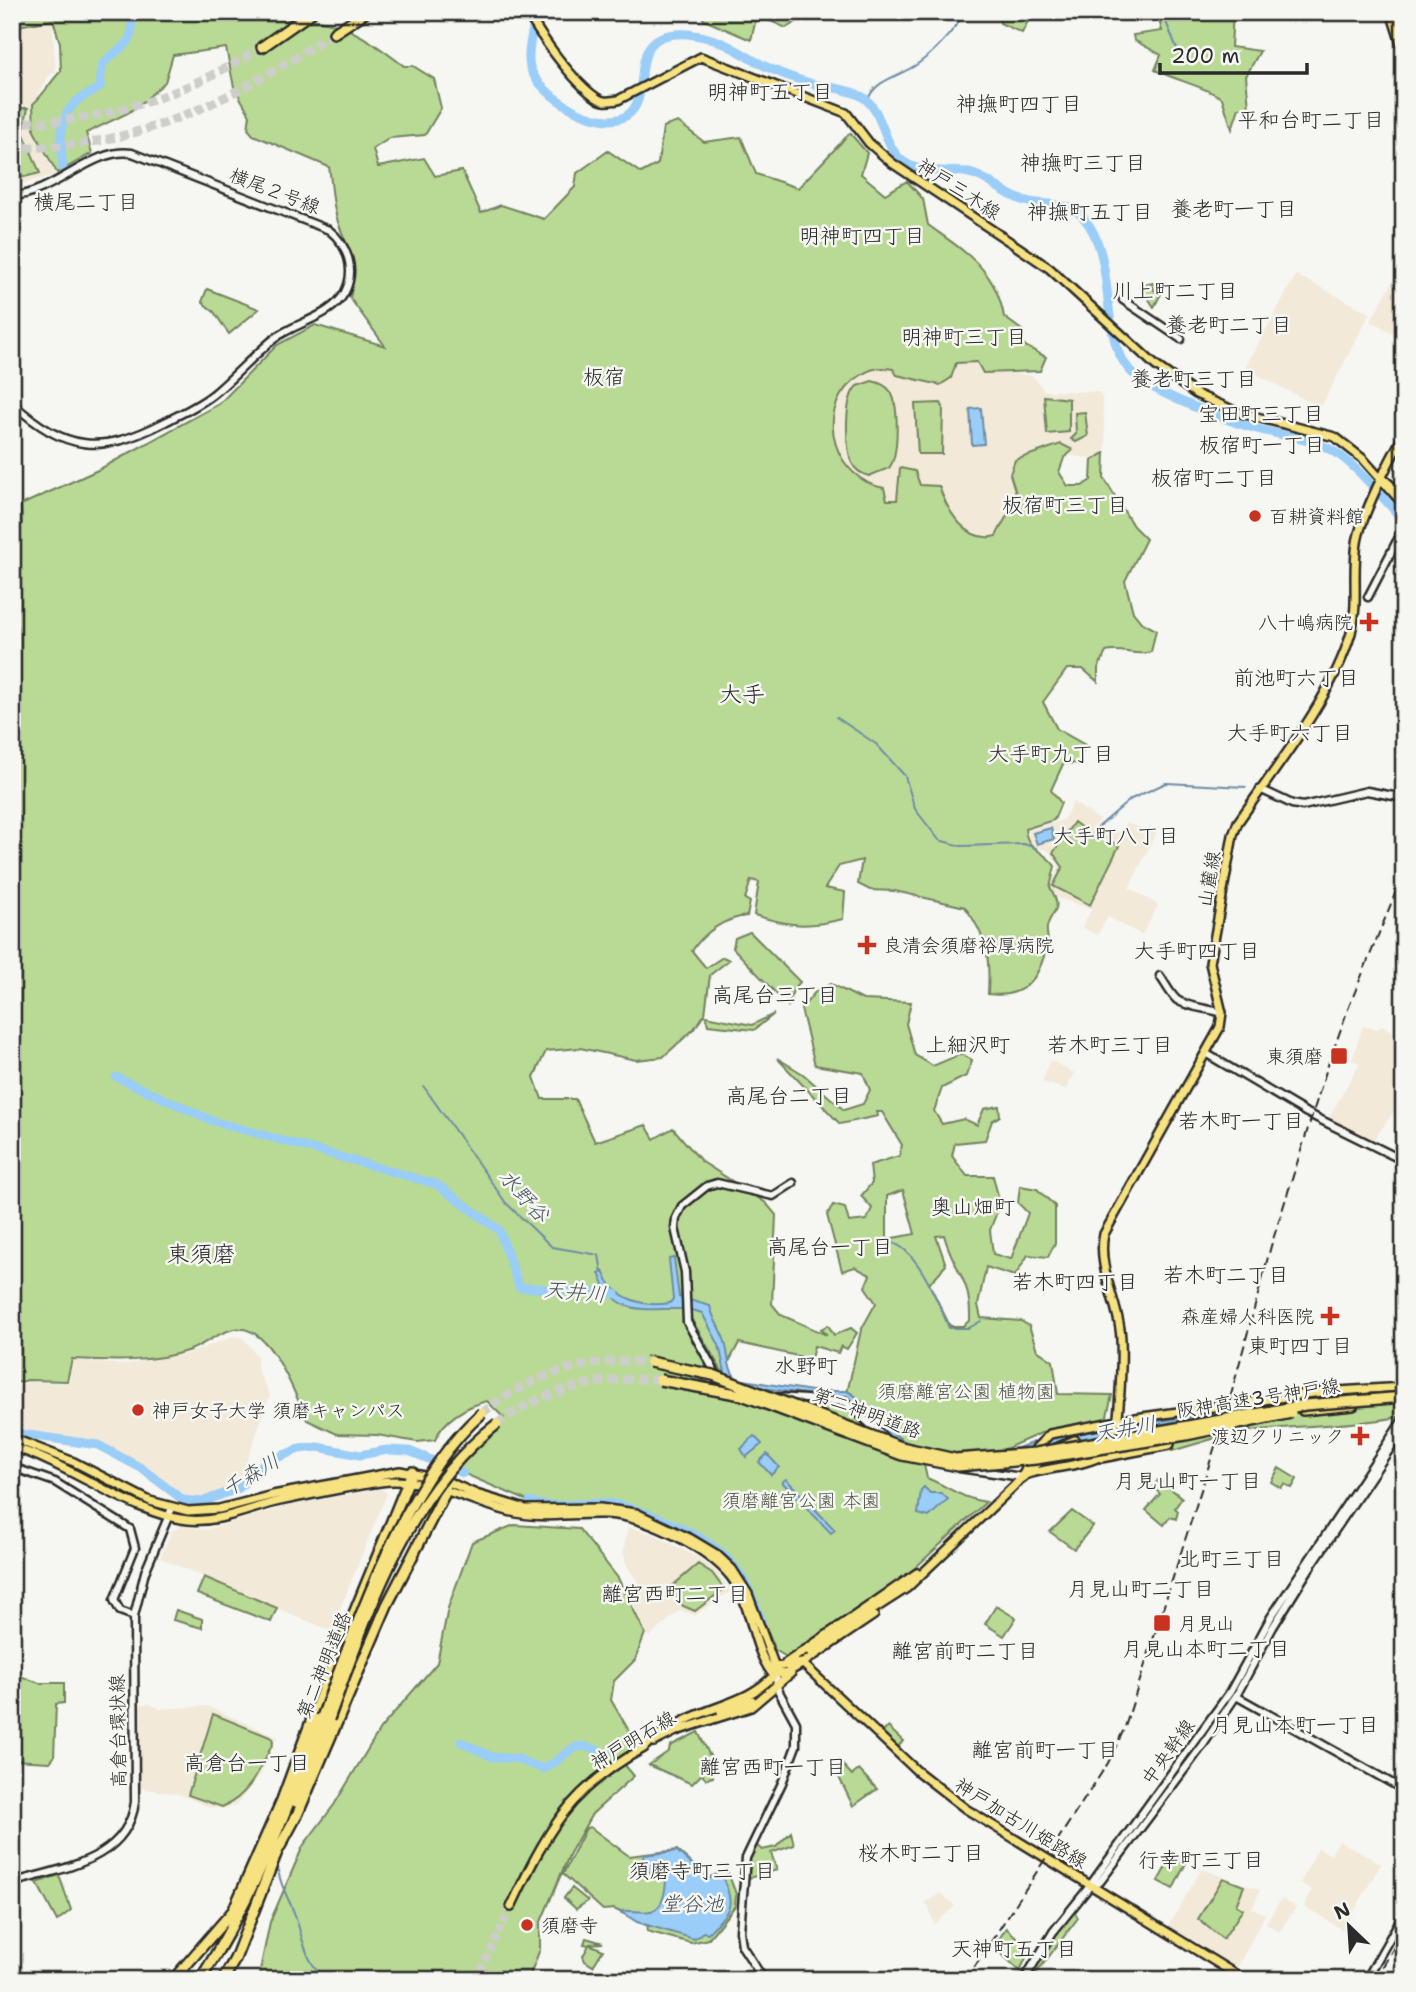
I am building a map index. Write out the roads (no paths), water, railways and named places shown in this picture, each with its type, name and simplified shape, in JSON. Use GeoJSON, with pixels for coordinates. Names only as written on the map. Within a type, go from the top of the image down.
{"type":"FeatureCollection","features":[{"type":"Feature","properties":{"kind":"highway"},"geometry":{"type":"LineString","coordinates":[[262,47],[312,12]]}},
{"type":"Feature","properties":{"kind":"highway"},"geometry":{"type":"LineString","coordinates":[[334,33],[366,12]]}},
{"type":"Feature","properties":{"kind":"highway","name":"第二神明道路"},"geometry":{"type":"LineString","coordinates":[[650,1362],[689,1368],[730,1380],[929,1455],[972,1459],[1036,1453]]}},
{"type":"Feature","properties":{"kind":"highway","name":"第二神明道路"},"geometry":{"type":"LineString","coordinates":[[660,1380],[742,1395],[929,1462],[972,1466],[1036,1453]]}},
{"type":"Feature","properties":{"kind":"highway","name":"阪神高速3号神戸線"},"geometry":{"type":"LineString","coordinates":[[1036,1453],[1186,1435],[1303,1410],[1404,1399]]}},
{"type":"Feature","properties":{"kind":"highway","name":"阪神高速3号神戸線"},"geometry":{"type":"LineString","coordinates":[[1036,1453],[1305,1405],[1404,1399]]}},
{"type":"Feature","properties":{"kind":"highway"},"geometry":{"type":"LineString","coordinates":[[1101,1457],[1253,1426],[1303,1410]]}},
{"type":"Feature","properties":{"kind":"highway","name":"第二神明道路"},"geometry":{"type":"LineString","coordinates":[[325,1718],[363,1613],[416,1497],[442,1455],[482,1413]]}},
{"type":"Feature","properties":{"kind":"highway"},"geometry":{"type":"LineString","coordinates":[[1023,1476],[1040,1459],[1064,1443],[1219,1422]]}},
{"type":"Feature","properties":{"kind":"highway","name":"第二神明道路"},"geometry":{"type":"LineString","coordinates":[[200,1980],[248,1898],[414,1517],[450,1466],[496,1424]]}},
{"type":"Feature","properties":{"kind":"highway"},"geometry":{"type":"LineString","coordinates":[[270,1847],[405,1482],[412,1472]]}},
{"type":"Feature","properties":{"kind":"highway"},"geometry":{"type":"LineString","coordinates":[[270,1847],[298,1813],[387,1605],[446,1491],[444,1480]]}},
{"type":"Feature","properties":{"kind":"highway"},"geometry":{"type":"LineString","coordinates":[[173,1980],[196,1950],[248,1898]]}},
{"type":"Feature","properties":{"kind":"highway","name":"第二神明道路"},"geometry":{"type":"LineString","coordinates":[[223,1980],[238,1951],[248,1898]]}},
{"type":"Feature","properties":{"kind":"main road"},"geometry":{"type":"LineString","coordinates":[[1391,12],[1404,53]]}},
{"type":"Feature","properties":{"kind":"main road","name":"神戸三木線"},"geometry":{"type":"LineString","coordinates":[[528,14],[540,33],[597,98],[606,102],[701,57],[840,110],[892,163],[1049,268],[1156,366],[1196,394],[1247,415],[1335,437],[1404,505]]}},
{"type":"Feature","properties":{"kind":"main road","name":"山麓線"},"geometry":{"type":"LineString","coordinates":[[1222,1013],[1210,963],[1233,835],[1314,708],[1345,649],[1357,601],[1354,567],[1357,542],[1381,482],[1404,435]]}},
{"type":"Feature","properties":{"kind":"main road","name":"神戸三木線"},"geometry":{"type":"LineString","coordinates":[[1381,482],[1404,497]]}},
{"type":"Feature","properties":{"kind":"main road"},"geometry":{"type":"LineString","coordinates":[[1023,1476],[1101,1457],[1109,1451],[1118,1424],[1121,1331],[1102,1242],[1207,1054],[1220,1027],[1222,1013]]}},
{"type":"Feature","properties":{"kind":"main road"},"geometry":{"type":"LineString","coordinates":[[809,1651],[907,1588],[1023,1476],[1043,1440],[1050,1434],[1321,1392],[1404,1387]]}},
{"type":"Feature","properties":{"kind":"main road"},"geometry":{"type":"LineString","coordinates":[[12,1438],[62,1457],[150,1501],[172,1508],[214,1510],[374,1474],[412,1472],[444,1480],[476,1494],[526,1509],[600,1508],[629,1511],[650,1518],[691,1539],[722,1559],[741,1581],[754,1607],[768,1663],[769,1681]]}},
{"type":"Feature","properties":{"kind":"main road"},"geometry":{"type":"LineString","coordinates":[[12,1447],[51,1460],[169,1517],[214,1520],[282,1501],[383,1482],[405,1482],[531,1516],[617,1515],[646,1522],[709,1557],[733,1579],[747,1605],[768,1663],[778,1671],[787,1673],[918,1584],[966,1530]]}},
{"type":"Feature","properties":{"kind":"main road"},"geometry":{"type":"LineString","coordinates":[[640,1750],[661,1732],[743,1699],[769,1681],[810,1645],[903,1585],[966,1530]]}},
{"type":"Feature","properties":{"kind":"main road"},"geometry":{"type":"LineString","coordinates":[[676,1731],[743,1710],[777,1690],[802,1663]]}},
{"type":"Feature","properties":{"kind":"main road","name":"神戸加古川姫路線"},"geometry":{"type":"LineString","coordinates":[[802,1663],[931,1784],[1014,1840],[1245,1980]]}},
{"type":"Feature","properties":{"kind":"main road","name":"神戸明石線"},"geometry":{"type":"LineString","coordinates":[[511,1908],[542,1843],[558,1817],[586,1787],[640,1750],[676,1731],[752,1700]]}},
{"type":"Feature","properties":{"kind":"street","name":"横尾２号線"},"geometry":{"type":"LineString","coordinates":[[12,197],[38,191],[110,154],[132,153],[329,230],[346,250],[350,273],[344,294],[334,306],[279,335],[205,400],[132,439],[102,446],[63,439],[40,426],[12,402]]}},
{"type":"Feature","properties":{"kind":"street"},"geometry":{"type":"LineString","coordinates":[[1123,300],[1181,339]]}},
{"type":"Feature","properties":{"kind":"street"},"geometry":{"type":"LineString","coordinates":[[1368,597],[1404,529]]}},
{"type":"Feature","properties":{"kind":"street"},"geometry":{"type":"LineString","coordinates":[[1260,789],[1292,804],[1303,806],[1367,791],[1404,798]]}},
{"type":"Feature","properties":{"kind":"street"},"geometry":{"type":"LineString","coordinates":[[1160,976],[1177,999],[1190,1006],[1200,1005],[1222,1013]]}},
{"type":"Feature","properties":{"kind":"street"},"geometry":{"type":"LineString","coordinates":[[1207,1054],[1305,1112],[1404,1161]]}},
{"type":"Feature","properties":{"kind":"street"},"geometry":{"type":"LineString","coordinates":[[793,1183],[779,1195],[717,1183],[708,1186],[682,1206],[676,1218],[675,1228],[685,1272],[685,1314],[723,1386],[739,1393],[846,1402],[898,1449],[946,1465],[1023,1476]]}},
{"type":"Feature","properties":{"kind":"street","name":"中央幹線"},"geometry":{"type":"LineString","coordinates":[[1090,1885],[1100,1882],[1203,1745],[1236,1696],[1287,1603],[1403,1423]]}},
{"type":"Feature","properties":{"kind":"street","name":"中央幹線"},"geometry":{"type":"LineString","coordinates":[[1024,1980],[1053,1932],[1230,1692],[1267,1623],[1403,1423]]}},
{"type":"Feature","properties":{"kind":"street"},"geometry":{"type":"LineString","coordinates":[[12,1468],[55,1482],[130,1529],[135,1548],[114,1600],[120,1611],[134,1616]]}},
{"type":"Feature","properties":{"kind":"street","name":"高倉台環状線"},"geometry":{"type":"LineString","coordinates":[[12,1883],[107,1851],[128,1827],[134,1795],[134,1616],[145,1572],[172,1508]]}},
{"type":"Feature","properties":{"kind":"street"},"geometry":{"type":"LineString","coordinates":[[777,1690],[778,1671]]}},
{"type":"Feature","properties":{"kind":"street"},"geometry":{"type":"LineString","coordinates":[[764,1980],[742,1946],[740,1931],[746,1858],[782,1783],[796,1746],[796,1723],[769,1681]]}},
{"type":"Feature","properties":{"kind":"street"},"geometry":{"type":"LineString","coordinates":[[1236,1696],[1404,1790]]}},
{"type":"Feature","properties":{"kind":"street"},"geometry":{"type":"LineString","coordinates":[[1366,1980],[1404,1913]]}},
{"type":"Feature","properties":{"kind":"street"},"geometry":{"type":"LineString","coordinates":[[1397,1980],[1404,1968]]}},
{"type":"Feature","properties":{"kind":"water"},"geometry":{"type":"Polygon","coordinates":[[[981,408],[984,444],[972,445],[970,409],[981,408]]]}},
{"type":"Feature","properties":{"kind":"water"},"geometry":{"type":"Polygon","coordinates":[[[1051,828],[1054,839],[1037,844],[1033,833],[1051,828]]]}},
{"type":"Feature","properties":{"kind":"water"},"geometry":{"type":"Polygon","coordinates":[[[674,1258],[679,1297],[710,1306],[725,1342],[731,1371],[737,1379],[812,1391],[847,1391],[859,1399],[891,1432],[917,1447],[940,1454],[910,1451],[873,1425],[847,1396],[819,1396],[734,1384],[726,1377],[719,1345],[702,1313],[631,1307],[608,1291],[599,1273],[603,1271],[614,1288],[630,1299],[650,1304],[670,1303],[673,1299],[669,1259],[674,1258]]]}},
{"type":"Feature","properties":{"kind":"water"},"geometry":{"type":"Polygon","coordinates":[[[1404,1392],[1404,1399],[1229,1419],[1009,1460],[975,1457],[1006,1452],[1048,1438],[1337,1396],[1404,1392]]]}},
{"type":"Feature","properties":{"kind":"water"},"geometry":{"type":"Polygon","coordinates":[[[754,1436],[762,1444],[746,1457],[741,1449],[754,1436]]]}},
{"type":"Feature","properties":{"kind":"water"},"geometry":{"type":"Polygon","coordinates":[[[767,1454],[779,1467],[771,1475],[759,1462],[767,1454]]]}},
{"type":"Feature","properties":{"kind":"water"},"geometry":{"type":"Polygon","coordinates":[[[786,1479],[835,1530],[831,1533],[782,1482],[786,1479]]]}},
{"type":"Feature","properties":{"kind":"water"},"geometry":{"type":"Polygon","coordinates":[[[924,1487],[930,1493],[941,1493],[948,1499],[929,1517],[918,1514],[921,1490],[924,1487]]]}},
{"type":"Feature","properties":{"kind":"water","name":"堂谷池"},"geometry":{"type":"Polygon","coordinates":[[[677,1851],[708,1879],[721,1873],[730,1900],[723,1917],[708,1933],[703,1932],[694,1939],[637,1922],[620,1911],[651,1911],[661,1903],[666,1881],[640,1867],[644,1855],[677,1851]]]}},
{"type":"Feature","properties":{"kind":"waterway"},"geometry":{"type":"LineString","coordinates":[[63,169],[61,140],[67,113],[81,98],[100,87],[102,65],[130,38],[132,23],[129,12]]}},
{"type":"Feature","properties":{"kind":"waterway"},"geometry":{"type":"LineString","coordinates":[[536,12],[530,47],[530,67],[545,89],[571,108],[586,115],[614,120],[626,116],[635,107],[646,53],[654,42],[667,35],[695,35],[728,46],[785,75],[861,96],[874,110],[891,147],[910,166],[972,174],[1027,202],[1061,205],[1076,211],[1094,235],[1101,256],[1116,344],[1124,362],[1137,377],[1176,399],[1223,418],[1328,448],[1358,471],[1404,521]]}},
{"type":"Feature","properties":{"kind":"waterway"},"geometry":{"type":"LineString","coordinates":[[868,100],[871,93],[882,83],[910,69],[930,54],[965,12]]}},
{"type":"Feature","properties":{"kind":"waterway"},"geometry":{"type":"LineString","coordinates":[[1162,12],[1180,56]]}},
{"type":"Feature","properties":{"kind":"waterway"},"geometry":{"type":"LineString","coordinates":[[836,717],[876,744],[905,776],[915,809],[939,840],[961,846],[1024,844],[1036,848]]}},
{"type":"Feature","properties":{"kind":"waterway"},"geometry":{"type":"LineString","coordinates":[[1096,829],[1131,799],[1166,783],[1246,787]]}},
{"type":"Feature","properties":{"kind":"waterway","name":"天井川"},"geometry":{"type":"LineString","coordinates":[[116,1077],[213,1121],[436,1184],[499,1230],[519,1287],[615,1294]]}},
{"type":"Feature","properties":{"kind":"waterway","name":"水野谷"},"geometry":{"type":"LineString","coordinates":[[424,1087],[506,1203],[552,1247],[599,1255],[602,1273]]}},
{"type":"Feature","properties":{"kind":"waterway"},"geometry":{"type":"LineString","coordinates":[[888,1242],[898,1245],[917,1264],[933,1291],[949,1328],[969,1328],[981,1321]]}},
{"type":"Feature","properties":{"kind":"waterway","name":"千森川"},"geometry":{"type":"LineString","coordinates":[[12,1427],[21,1434],[98,1445],[141,1468],[183,1500],[202,1502],[239,1488],[264,1463],[299,1449],[318,1447],[360,1455],[387,1450],[409,1451],[463,1473]]}},
{"type":"Feature","properties":{"kind":"waterway","name":"千森川"},"geometry":{"type":"LineString","coordinates":[[530,1502],[548,1505],[619,1505],[689,1532],[719,1551],[736,1568],[749,1590],[762,1622]]}},
{"type":"Feature","properties":{"kind":"waterway"},"geometry":{"type":"LineString","coordinates":[[461,1742],[492,1757],[519,1759]]}},
{"type":"Feature","properties":{"kind":"waterway"},"geometry":{"type":"LineString","coordinates":[[522,1761],[544,1769],[573,1748],[585,1747],[607,1754]]}},
{"type":"Feature","properties":{"kind":"waterway"},"geometry":{"type":"LineString","coordinates":[[278,1870],[313,1965],[328,1977],[340,1979],[358,1972],[363,1980]]}},
{"type":"Feature","properties":{"kind":"tunnel"},"geometry":{"type":"LineString","coordinates":[[12,147],[57,146],[101,140],[182,116],[259,79],[334,33]]}},
{"type":"Feature","properties":{"kind":"tunnel"},"geometry":{"type":"LineString","coordinates":[[12,122],[79,118],[143,103],[204,79],[262,47]]}},
{"type":"Feature","properties":{"kind":"tunnel"},"geometry":{"type":"LineString","coordinates":[[482,1413],[520,1388],[561,1371],[604,1362],[650,1362]]}},
{"type":"Feature","properties":{"kind":"tunnel"},"geometry":{"type":"LineString","coordinates":[[497,1424],[535,1401],[574,1387],[616,1380],[660,1380]]}},
{"type":"Feature","properties":{"kind":"tunnel"},"geometry":{"type":"LineString","coordinates":[[792,1665],[809,1651]]}},
{"type":"Feature","properties":{"kind":"tunnel"},"geometry":{"type":"LineString","coordinates":[[752,1700],[781,1675]]}},
{"type":"Feature","properties":{"kind":"tunnel"},"geometry":{"type":"LineString","coordinates":[[476,1980],[511,1907]]}},
{"type":"Feature","properties":{"kind":"railway"},"geometry":{"type":"LineString","coordinates":[[966,1980],[1108,1763],[1125,1727],[1228,1406],[1271,1246],[1327,1068],[1404,872]]}},
{"type":"Feature","properties":{"kind":"railway"},"geometry":{"type":"LineString","coordinates":[[1375,1980],[1404,1930]]}},
{"type":"Feature","properties":{"kind":"place","name":"百耕資料館"},"geometry":{"type":"Point","coordinates":[1255,516]}},
{"type":"Feature","properties":{"kind":"place","name":"八十嶋病院"},"geometry":{"type":"Point","coordinates":[1369,622]}},
{"type":"Feature","properties":{"kind":"place","name":"良清会須磨裕厚病院"},"geometry":{"type":"Point","coordinates":[867,945]}},
{"type":"Feature","properties":{"kind":"place","name":"東須磨"},"geometry":{"type":"Point","coordinates":[1339,1056]}},
{"type":"Feature","properties":{"kind":"place","name":"森産婦人科医院"},"geometry":{"type":"Point","coordinates":[1330,1316]}},
{"type":"Feature","properties":{"kind":"place","name":"神戸女子大学 須磨キャンパス"},"geometry":{"type":"Point","coordinates":[138,1410]}},
{"type":"Feature","properties":{"kind":"place","name":"渡辺クリニック"},"geometry":{"type":"Point","coordinates":[1360,1436]}},
{"type":"Feature","properties":{"kind":"place","name":"月見山"},"geometry":{"type":"Point","coordinates":[1162,1623]}},
{"type":"Feature","properties":{"kind":"place","name":"須磨寺"},"geometry":{"type":"Point","coordinates":[527,1925]}},
{"type":"Feature","properties":{"kind":"district","name":"明神町五丁目"},"geometry":{"type":"Point","coordinates":[770,92]}},
{"type":"Feature","properties":{"kind":"district","name":"神撫町四丁目"},"geometry":{"type":"Point","coordinates":[1019,104]}},
{"type":"Feature","properties":{"kind":"district","name":"平和台町二丁目"},"geometry":{"type":"Point","coordinates":[1311,120]}},
{"type":"Feature","properties":{"kind":"district","name":"神撫町三丁目"},"geometry":{"type":"Point","coordinates":[1083,163]}},
{"type":"Feature","properties":{"kind":"district","name":"横尾二丁目"},"geometry":{"type":"Point","coordinates":[86,202]}},
{"type":"Feature","properties":{"kind":"district","name":"養老町一丁目"},"geometry":{"type":"Point","coordinates":[1234,209]}},
{"type":"Feature","properties":{"kind":"district","name":"神撫町五丁目"},"geometry":{"type":"Point","coordinates":[1090,212]}},
{"type":"Feature","properties":{"kind":"district","name":"明神町四丁目"},"geometry":{"type":"Point","coordinates":[862,236]}},
{"type":"Feature","properties":{"kind":"district","name":"川上町二丁目"},"geometry":{"type":"Point","coordinates":[1175,291]}},
{"type":"Feature","properties":{"kind":"district","name":"養老町二丁目"},"geometry":{"type":"Point","coordinates":[1229,325]}},
{"type":"Feature","properties":{"kind":"district","name":"明神町三丁目"},"geometry":{"type":"Point","coordinates":[964,337]}},
{"type":"Feature","properties":{"kind":"district","name":"板宿"},"geometry":{"type":"Point","coordinates":[604,377]}},
{"type":"Feature","properties":{"kind":"district","name":"養老町三丁目"},"geometry":{"type":"Point","coordinates":[1194,379]}},
{"type":"Feature","properties":{"kind":"district","name":"宝田町三丁目"},"geometry":{"type":"Point","coordinates":[1261,414]}},
{"type":"Feature","properties":{"kind":"district","name":"板宿町一丁目"},"geometry":{"type":"Point","coordinates":[1262,445]}},
{"type":"Feature","properties":{"kind":"district","name":"板宿町二丁目"},"geometry":{"type":"Point","coordinates":[1214,478]}},
{"type":"Feature","properties":{"kind":"district","name":"板宿町三丁目"},"geometry":{"type":"Point","coordinates":[1065,505]}},
{"type":"Feature","properties":{"kind":"district","name":"前池町六丁目"},"geometry":{"type":"Point","coordinates":[1296,678]}},
{"type":"Feature","properties":{"kind":"district","name":"大手"},"geometry":{"type":"Point","coordinates":[742,694]}},
{"type":"Feature","properties":{"kind":"district","name":"大手町六丁目"},"geometry":{"type":"Point","coordinates":[1290,733]}},
{"type":"Feature","properties":{"kind":"district","name":"大手町九丁目"},"geometry":{"type":"Point","coordinates":[1051,754]}},
{"type":"Feature","properties":{"kind":"district","name":"大手町八丁目"},"geometry":{"type":"Point","coordinates":[1116,836]}},
{"type":"Feature","properties":{"kind":"district","name":"大手町四丁目"},"geometry":{"type":"Point","coordinates":[1197,951]}},
{"type":"Feature","properties":{"kind":"district","name":"高尾台三丁目"},"geometry":{"type":"Point","coordinates":[775,995]}},
{"type":"Feature","properties":{"kind":"district","name":"上細沢町"},"geometry":{"type":"Point","coordinates":[968,1045]}},
{"type":"Feature","properties":{"kind":"district","name":"若木町三丁目"},"geometry":{"type":"Point","coordinates":[1110,1045]}},
{"type":"Feature","properties":{"kind":"district","name":"高尾台二丁目"},"geometry":{"type":"Point","coordinates":[789,1096]}},
{"type":"Feature","properties":{"kind":"district","name":"若木町一丁目"},"geometry":{"type":"Point","coordinates":[1241,1121]}},
{"type":"Feature","properties":{"kind":"district","name":"奥山畑町"},"geometry":{"type":"Point","coordinates":[973,1207]}},
{"type":"Feature","properties":{"kind":"district","name":"高尾台一丁目"},"geometry":{"type":"Point","coordinates":[830,1247]}},
{"type":"Feature","properties":{"kind":"district","name":"東須磨"},"geometry":{"type":"Point","coordinates":[201,1254]}},
{"type":"Feature","properties":{"kind":"district","name":"若木町二丁目"},"geometry":{"type":"Point","coordinates":[1226,1275]}},
{"type":"Feature","properties":{"kind":"district","name":"若木町四丁目"},"geometry":{"type":"Point","coordinates":[1075,1282]}},
{"type":"Feature","properties":{"kind":"district","name":"東町四丁目"},"geometry":{"type":"Point","coordinates":[1300,1346]}},
{"type":"Feature","properties":{"kind":"district","name":"水野町"},"geometry":{"type":"Point","coordinates":[806,1366]}},
{"type":"Feature","properties":{"kind":"district","name":"月見山町一丁目"},"geometry":{"type":"Point","coordinates":[1188,1481]}},
{"type":"Feature","properties":{"kind":"district","name":"北町三丁目"},"geometry":{"type":"Point","coordinates":[1232,1559]}},
{"type":"Feature","properties":{"kind":"district","name":"月見山町二丁目"},"geometry":{"type":"Point","coordinates":[1141,1589]}},
{"type":"Feature","properties":{"kind":"district","name":"離宮西町二丁目"},"geometry":{"type":"Point","coordinates":[675,1594]}},
{"type":"Feature","properties":{"kind":"district","name":"月見山本町二丁目"},"geometry":{"type":"Point","coordinates":[1206,1649]}},
{"type":"Feature","properties":{"kind":"district","name":"離宮前町二丁目"},"geometry":{"type":"Point","coordinates":[965,1651]}},
{"type":"Feature","properties":{"kind":"district","name":"月見山本町一丁目"},"geometry":{"type":"Point","coordinates":[1295,1725]}},
{"type":"Feature","properties":{"kind":"district","name":"離宮前町一丁目"},"geometry":{"type":"Point","coordinates":[1045,1750]}},
{"type":"Feature","properties":{"kind":"district","name":"高倉台一丁目"},"geometry":{"type":"Point","coordinates":[247,1763]}},
{"type":"Feature","properties":{"kind":"district","name":"離宮西町一丁目"},"geometry":{"type":"Point","coordinates":[773,1767]}},
{"type":"Feature","properties":{"kind":"district","name":"桜木町二丁目"},"geometry":{"type":"Point","coordinates":[921,1853]}},
{"type":"Feature","properties":{"kind":"district","name":"行幸町三丁目"},"geometry":{"type":"Point","coordinates":[1201,1860]}},
{"type":"Feature","properties":{"kind":"district","name":"須磨寺町三丁目"},"geometry":{"type":"Point","coordinates":[702,1871]}},
{"type":"Feature","properties":{"kind":"district","name":"天神町五丁目"},"geometry":{"type":"Point","coordinates":[1014,1949]}},
{"type":"Feature","properties":{"kind":"park label","name":"須磨離宮公園 植物園"},"geometry":{"type":"Point","coordinates":[966,1391]}},
{"type":"Feature","properties":{"kind":"park label","name":"須磨離宮公園 本園"},"geometry":{"type":"Point","coordinates":[801,1500]}}]}
